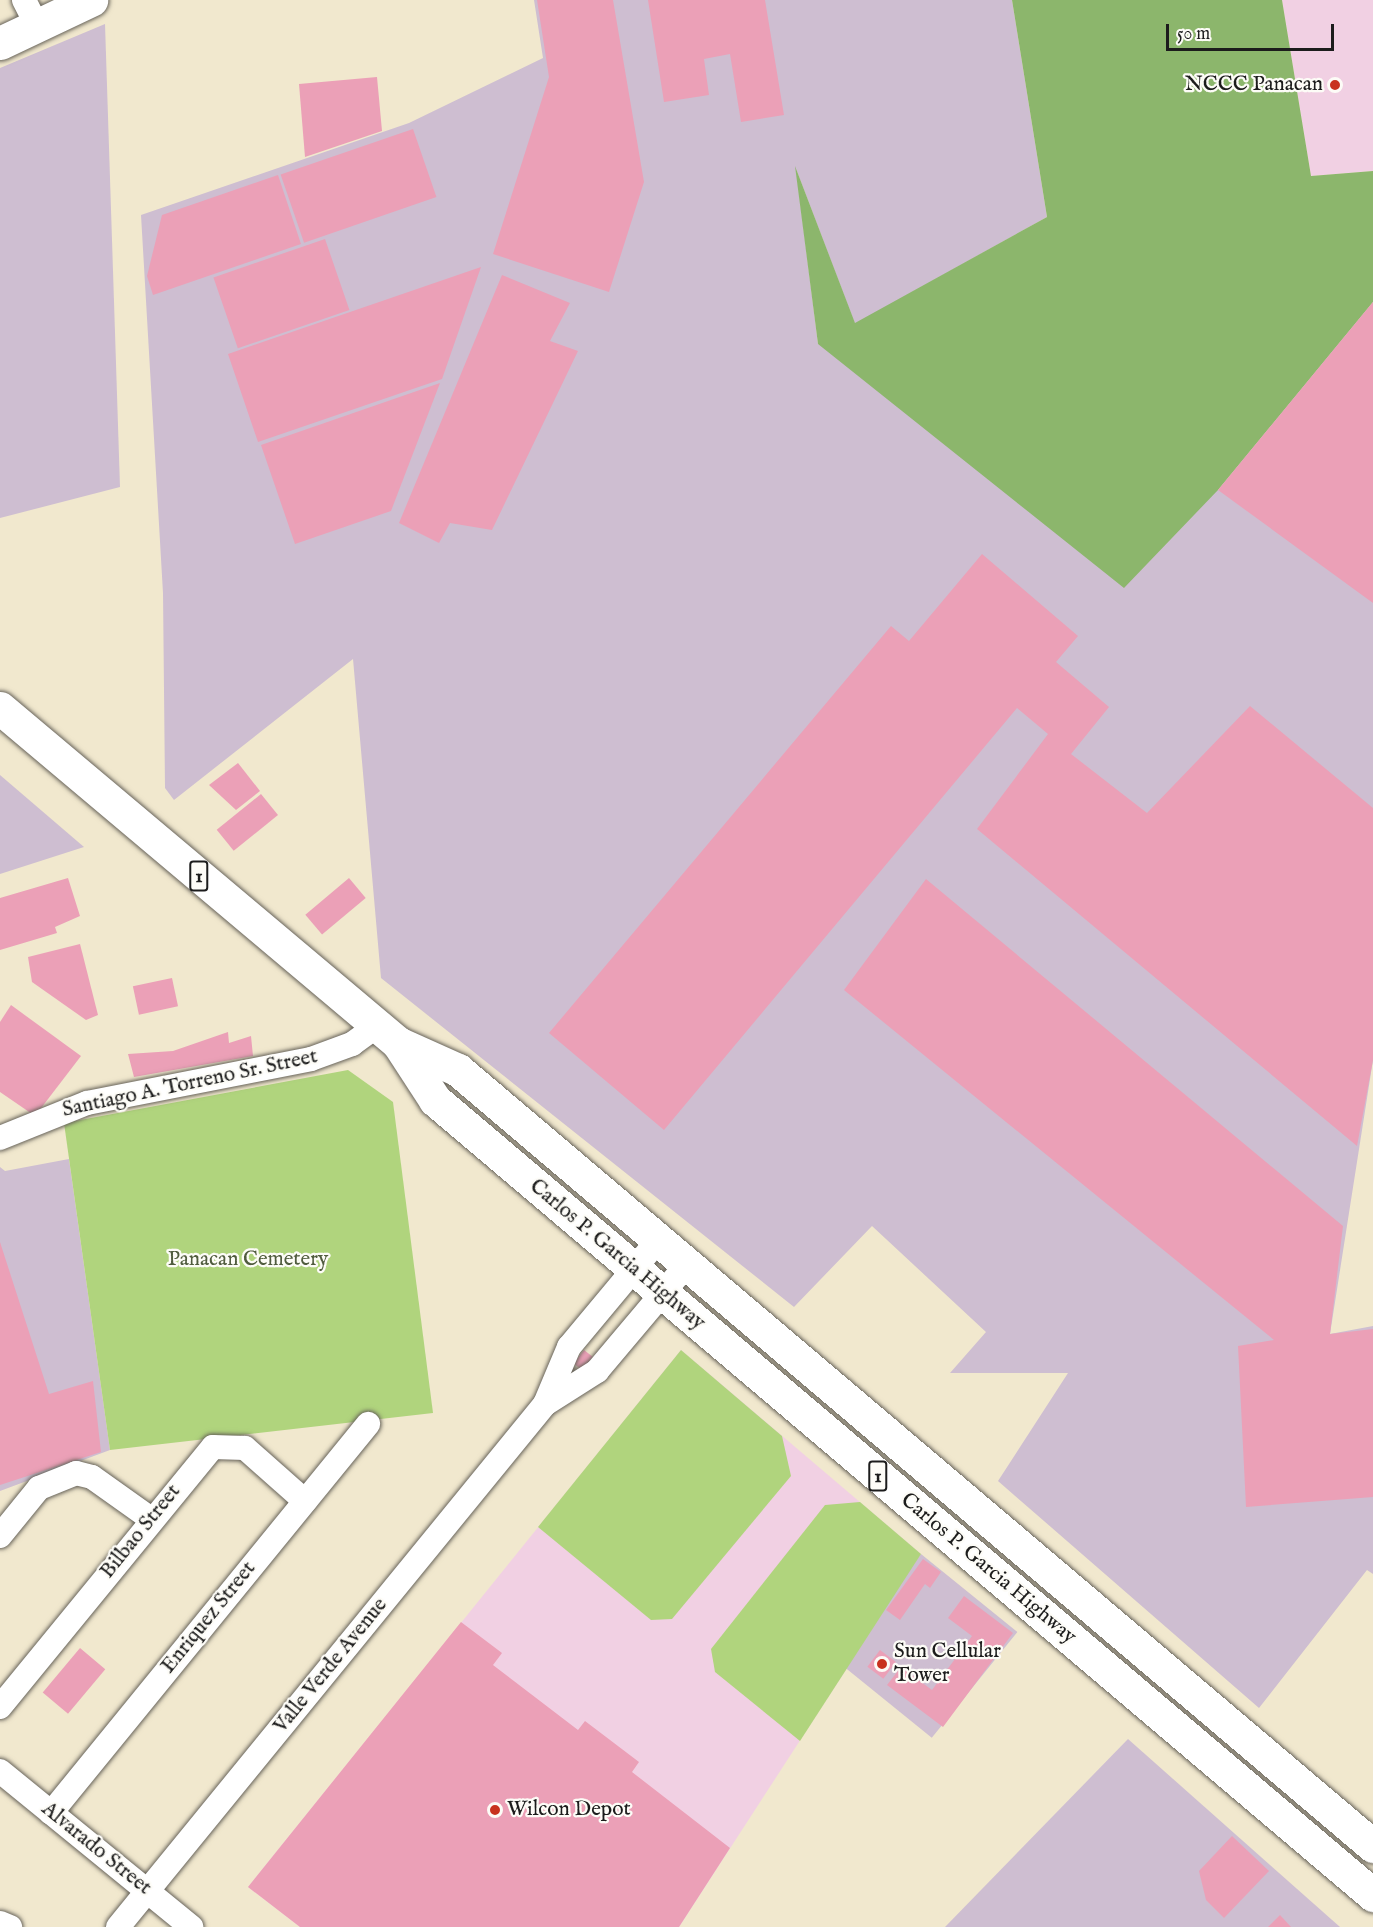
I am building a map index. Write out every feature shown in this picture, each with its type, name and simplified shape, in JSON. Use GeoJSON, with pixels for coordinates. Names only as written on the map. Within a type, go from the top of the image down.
{"type":"FeatureCollection","features":[{"type":"Feature","properties":{"kind":"main road"},"geometry":{"type":"LineString","coordinates":[[0,43],[30,13],[91,0]]}},
{"type":"Feature","properties":{"kind":"main road","name":"Carlos P. Garcia Highway"},"geometry":{"type":"LineString","coordinates":[[0,708],[388,1034],[458,1070],[1373,1846]]}},
{"type":"Feature","properties":{"kind":"main road","name":"Carlos P. Garcia Highway"},"geometry":{"type":"LineString","coordinates":[[388,1034],[435,1100],[1361,1886]]}},
{"type":"Feature","properties":{"kind":"main road"},"geometry":{"type":"LineString","coordinates":[[1361,1886],[1373,1851]]}},
{"type":"Feature","properties":{"kind":"street","name":"Santiago A. Torreno Sr. Street"},"geometry":{"type":"LineString","coordinates":[[0,1138],[87,1103],[311,1059],[388,1034]]}},
{"type":"Feature","properties":{"kind":"street","name":"Valle Verde Avenue"},"geometry":{"type":"LineString","coordinates":[[118,1927],[545,1404],[569,1347],[658,1240]]}},
{"type":"Feature","properties":{"kind":"street","name":"Valle Verde Avenue"},"geometry":{"type":"LineString","coordinates":[[545,1404],[597,1371],[661,1292],[687,1264]]}},
{"type":"Feature","properties":{"kind":"street"},"geometry":{"type":"LineString","coordinates":[[587,1325],[615,1348]]}},
{"type":"Feature","properties":{"kind":"street","name":"Enriquez Street"},"geometry":{"type":"LineString","coordinates":[[51,1813],[368,1424]]}},
{"type":"Feature","properties":{"kind":"street","name":"Bilbao Street"},"geometry":{"type":"LineString","coordinates":[[0,1707],[206,1452],[226,1443],[245,1448],[305,1501]]}},
{"type":"Feature","properties":{"kind":"street"},"geometry":{"type":"LineString","coordinates":[[0,1536],[39,1488],[76,1473],[92,1477],[152,1519]]}},
{"type":"Feature","properties":{"kind":"street","name":"Alvarado Street"},"geometry":{"type":"LineString","coordinates":[[0,1771],[191,1927]]}},
{"type":"Feature","properties":{"kind":"street"},"geometry":{"type":"LineString","coordinates":[[0,1923],[10,1927]]}},
{"type":"Feature","properties":{"kind":"shaded area"},"geometry":{"type":"Polygon","coordinates":[[[534,0],[1012,0],[1047,217],[855,324],[796,169],[818,344],[1218,490],[1373,302],[1373,1060],[1330,1334],[1373,1326],[1373,1574],[1367,1570],[1259,1708],[998,1481],[1068,1373],[950,1373],[986,1332],[872,1226],[794,1307],[381,978],[353,659],[174,800],[165,788],[163,593],[141,215],[409,123],[543,58],[534,0]]]}},
{"type":"Feature","properties":{"kind":"shaded area","name":"NCCC Panacan"},"geometry":{"type":"Polygon","coordinates":[[[1282,0],[1373,0],[1373,171],[1311,176],[1282,0]]]}},
{"type":"Feature","properties":{"kind":"shaded area"},"geometry":{"type":"Polygon","coordinates":[[[105,24],[120,487],[0,518],[0,68],[105,24]]]}},
{"type":"Feature","properties":{"kind":"shaded area"},"geometry":{"type":"Polygon","coordinates":[[[0,775],[84,847],[0,874],[0,775]]]}},
{"type":"Feature","properties":{"kind":"shaded area"},"geometry":{"type":"Polygon","coordinates":[[[69,1159],[110,1450],[0,1491],[0,1167],[5,1171],[69,1159]]]}},
{"type":"Feature","properties":{"kind":"shaded area"},"geometry":{"type":"Polygon","coordinates":[[[681,1350],[921,1554],[679,1927],[300,1927],[248,1887],[681,1350]]]}},
{"type":"Feature","properties":{"kind":"shaded area"},"geometry":{"type":"Polygon","coordinates":[[[921,1554],[1017,1632],[932,1738],[835,1660],[921,1554]]]}},
{"type":"Feature","properties":{"kind":"shaded area"},"geometry":{"type":"Polygon","coordinates":[[[1128,1739],[1340,1927],[945,1927],[1128,1739]]]}},
{"type":"Feature","properties":{"kind":"green space"},"geometry":{"type":"Polygon","coordinates":[[[1012,0],[1282,0],[1311,176],[1373,171],[1373,302],[1218,490],[1124,588],[818,344],[795,166],[855,323],[1047,217],[1012,0]]]}},
{"type":"Feature","properties":{"kind":"green space","name":"Panacan Cemetery"},"geometry":{"type":"Polygon","coordinates":[[[348,1070],[393,1102],[433,1413],[110,1450],[64,1123],[348,1070]]]}},
{"type":"Feature","properties":{"kind":"green space"},"geometry":{"type":"Polygon","coordinates":[[[681,1350],[782,1436],[791,1476],[672,1619],[651,1620],[538,1527],[681,1350]]]}},
{"type":"Feature","properties":{"kind":"green space"},"geometry":{"type":"Polygon","coordinates":[[[860,1502],[921,1554],[800,1741],[715,1672],[711,1649],[825,1505],[860,1502]]]}},
{"type":"Feature","properties":{"kind":"building"},"geometry":{"type":"Polygon","coordinates":[[[537,0],[613,0],[644,182],[609,292],[493,254],[549,77],[537,0]]]}},
{"type":"Feature","properties":{"kind":"building"},"geometry":{"type":"Polygon","coordinates":[[[648,0],[765,0],[784,115],[741,122],[730,54],[704,59],[709,95],[664,102],[648,0]]]}},
{"type":"Feature","properties":{"kind":"building"},"geometry":{"type":"Polygon","coordinates":[[[377,77],[382,131],[305,157],[299,84],[377,77]]]}},
{"type":"Feature","properties":{"kind":"building"},"geometry":{"type":"Polygon","coordinates":[[[413,129],[436,197],[304,243],[281,175],[413,129]]]}},
{"type":"Feature","properties":{"kind":"building"},"geometry":{"type":"Polygon","coordinates":[[[278,175],[301,244],[153,295],[147,276],[162,215],[278,175]]]}},
{"type":"Feature","properties":{"kind":"building"},"geometry":{"type":"Polygon","coordinates":[[[325,239],[349,310],[238,348],[213,277],[325,239]]]}},
{"type":"Feature","properties":{"kind":"building"},"geometry":{"type":"Polygon","coordinates":[[[481,267],[442,379],[258,442],[228,354],[481,267]]]}},
{"type":"Feature","properties":{"kind":"building"},"geometry":{"type":"Polygon","coordinates":[[[502,275],[570,303],[550,341],[578,351],[492,530],[450,523],[439,543],[399,523],[502,275]]]}},
{"type":"Feature","properties":{"kind":"building"},"geometry":{"type":"Polygon","coordinates":[[[1373,302],[1373,603],[1218,490],[1373,302]]]}},
{"type":"Feature","properties":{"kind":"building"},"geometry":{"type":"Polygon","coordinates":[[[440,383],[391,511],[295,544],[261,445],[440,383]]]}},
{"type":"Feature","properties":{"kind":"building"},"geometry":{"type":"Polygon","coordinates":[[[982,554],[1078,636],[1056,662],[1109,707],[1071,754],[1147,813],[1250,706],[1373,808],[1373,1060],[1357,1146],[977,829],[1048,734],[1017,708],[664,1130],[549,1033],[891,626],[909,641],[982,554]]]}},
{"type":"Feature","properties":{"kind":"building"},"geometry":{"type":"Polygon","coordinates":[[[238,763],[260,791],[236,810],[209,785],[238,763]]]}},
{"type":"Feature","properties":{"kind":"building"},"geometry":{"type":"Polygon","coordinates":[[[261,794],[278,815],[234,851],[217,830],[261,794]]]}},
{"type":"Feature","properties":{"kind":"building"},"geometry":{"type":"Polygon","coordinates":[[[68,878],[80,916],[55,927],[57,933],[0,950],[0,898],[68,878]]]}},
{"type":"Feature","properties":{"kind":"building"},"geometry":{"type":"Polygon","coordinates":[[[349,878],[366,898],[322,935],[305,915],[349,878]]]}},
{"type":"Feature","properties":{"kind":"building"},"geometry":{"type":"Polygon","coordinates":[[[926,879],[1343,1226],[1330,1334],[1373,1329],[1373,1497],[1246,1507],[1238,1346],[1274,1340],[844,990],[926,879]]]}},
{"type":"Feature","properties":{"kind":"building"},"geometry":{"type":"Polygon","coordinates":[[[80,944],[98,1015],[86,1020],[32,982],[28,957],[80,944]]]}},
{"type":"Feature","properties":{"kind":"building"},"geometry":{"type":"Polygon","coordinates":[[[172,978],[178,1006],[139,1015],[133,986],[172,978]]]}},
{"type":"Feature","properties":{"kind":"building"},"geometry":{"type":"Polygon","coordinates":[[[11,1005],[81,1056],[35,1116],[0,1092],[0,1022],[11,1005]]]}},
{"type":"Feature","properties":{"kind":"building"},"geometry":{"type":"Polygon","coordinates":[[[228,1032],[229,1043],[251,1036],[253,1056],[134,1077],[128,1054],[173,1051],[228,1032]]]}},
{"type":"Feature","properties":{"kind":"building"},"geometry":{"type":"Polygon","coordinates":[[[0,1242],[49,1394],[93,1381],[101,1452],[0,1485],[0,1242]]]}},
{"type":"Feature","properties":{"kind":"building"},"geometry":{"type":"Polygon","coordinates":[[[584,1350],[593,1357],[582,1370],[574,1363],[584,1350]]]}},
{"type":"Feature","properties":{"kind":"building"},"geometry":{"type":"Polygon","coordinates":[[[923,1559],[941,1572],[930,1588],[925,1584],[900,1620],[886,1610],[923,1559]]]}},
{"type":"Feature","properties":{"kind":"building"},"geometry":{"type":"Polygon","coordinates":[[[964,1596],[1013,1633],[943,1727],[887,1685],[901,1667],[932,1690],[972,1636],[948,1618],[964,1596]]]}},
{"type":"Feature","properties":{"kind":"building","name":"Wilcon Depot"},"geometry":{"type":"Polygon","coordinates":[[[461,1622],[502,1653],[493,1665],[578,1730],[585,1721],[639,1762],[632,1772],[730,1848],[679,1927],[300,1927],[248,1887],[461,1622]]]}},
{"type":"Feature","properties":{"kind":"building"},"geometry":{"type":"Polygon","coordinates":[[[80,1648],[105,1669],[68,1714],[43,1692],[80,1648]]]}},
{"type":"Feature","properties":{"kind":"building","name":"Sun Cellular Tower"},"geometry":{"type":"Polygon","coordinates":[[[880,1650],[896,1662],[883,1679],[867,1667],[880,1650]]]}},
{"type":"Feature","properties":{"kind":"building"},"geometry":{"type":"Polygon","coordinates":[[[1232,1836],[1269,1871],[1224,1918],[1206,1900],[1199,1871],[1232,1836]]]}},
{"type":"Feature","properties":{"kind":"building"},"geometry":{"type":"Polygon","coordinates":[[[1280,1915],[1291,1927],[1268,1927],[1280,1915]]]}},
{"type":"Feature","properties":{"kind":"place","name":"NCCC Panacan"},"geometry":{"type":"Point","coordinates":[1335,85]}},
{"type":"Feature","properties":{"kind":"place","name":"Sun Cellular Tower"},"geometry":{"type":"Point","coordinates":[882,1664]}},
{"type":"Feature","properties":{"kind":"place","name":"Wilcon Depot"},"geometry":{"type":"Point","coordinates":[495,1810]}}]}
